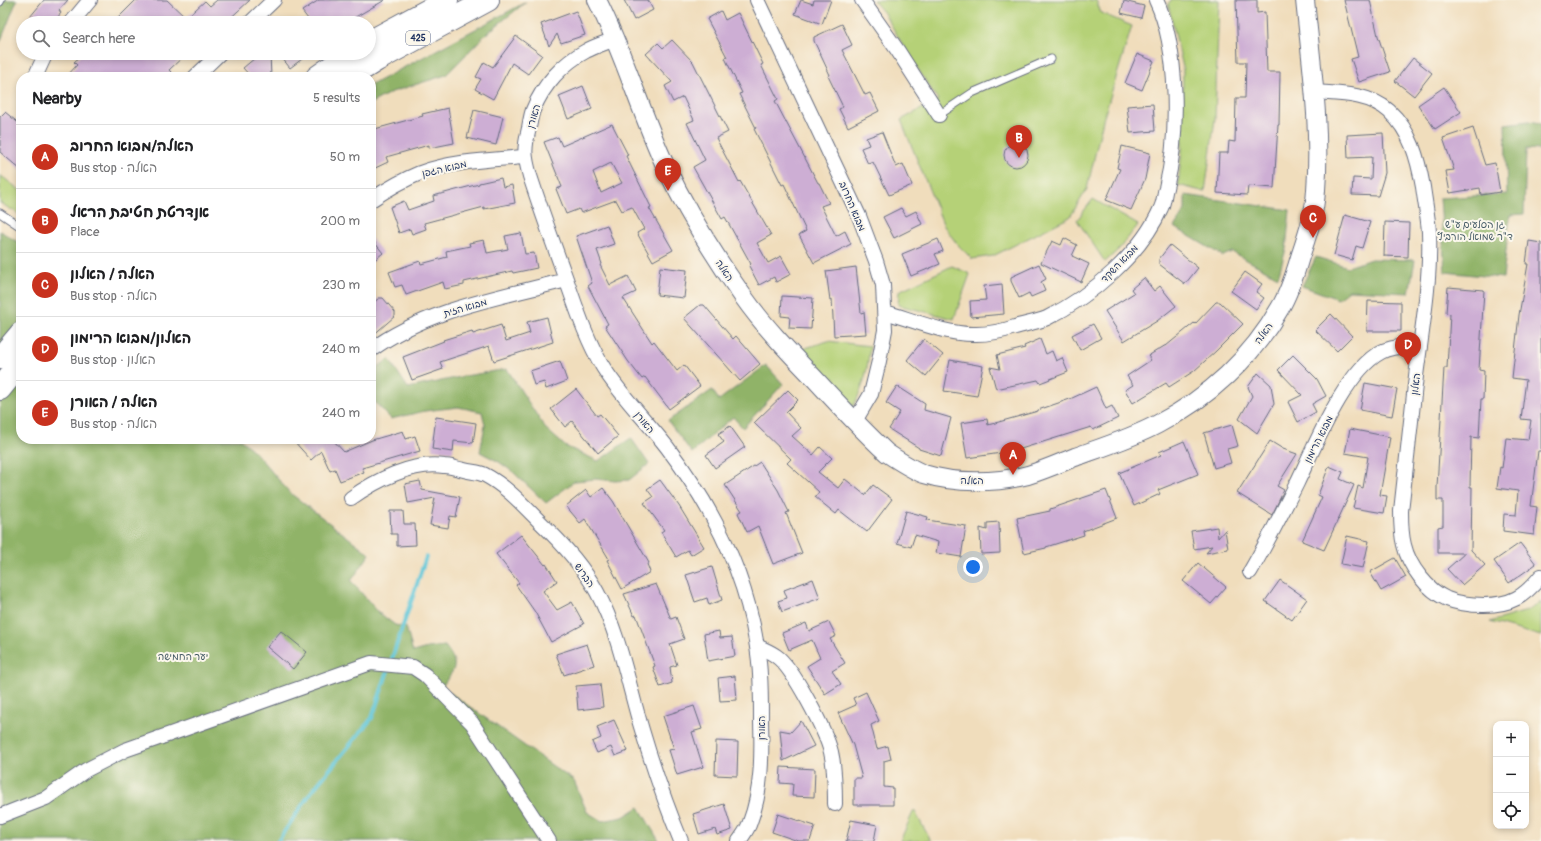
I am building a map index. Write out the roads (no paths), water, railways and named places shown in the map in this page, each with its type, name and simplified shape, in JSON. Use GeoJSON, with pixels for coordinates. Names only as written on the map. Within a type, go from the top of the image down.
{"type":"FeatureCollection","features":[{"type":"Feature","properties":{"kind":"main road","name":"425"},"geometry":{"type":"LineString","coordinates":[[376,38],[447,0]]}},
{"type":"Feature","properties":{"kind":"main road","name":"425"},"geometry":{"type":"LineString","coordinates":[[358,72],[488,0]]}},
{"type":"Feature","properties":{"kind":"main road"},"geometry":{"type":"LineString","coordinates":[[324,72],[341,60]]}},
{"type":"Feature","properties":{"kind":"main road"},"geometry":{"type":"LineString","coordinates":[[0,358],[16,339]]}},
{"type":"Feature","properties":{"kind":"main road"},"geometry":{"type":"LineString","coordinates":[[0,389],[16,369]]}},
{"type":"Feature","properties":{"kind":"street"},"geometry":{"type":"LineString","coordinates":[[77,16],[90,0]]}},
{"type":"Feature","properties":{"kind":"street"},"geometry":{"type":"LineString","coordinates":[[257,16],[274,0]]}},
{"type":"Feature","properties":{"kind":"street","name":"האלה"},"geometry":{"type":"LineString","coordinates":[[597,0],[612,32],[647,124],[686,207],[742,296],[780,343],[855,422],[887,453],[924,474],[974,481],[1008,478],[1028,474],[1125,439],[1157,424],[1195,402],[1235,369],[1261,337],[1281,307],[1294,276],[1310,228],[1316,191],[1314,92],[1305,0]]}},
{"type":"Feature","properties":{"kind":"street","name":"האלה"},"geometry":{"type":"LineString","coordinates":[[604,0],[612,32]]}},
{"type":"Feature","properties":{"kind":"street","name":"מבוא החרוב"},"geometry":{"type":"LineString","coordinates":[[757,0],[859,216],[883,285],[885,330],[871,394],[855,422]]}},
{"type":"Feature","properties":{"kind":"street"},"geometry":{"type":"LineString","coordinates":[[862,0],[898,51],[939,115]]}},
{"type":"Feature","properties":{"kind":"street","name":"מבוא השקד"},"geometry":{"type":"LineString","coordinates":[[885,312],[959,333],[977,334],[1004,330],[1045,318],[1069,305],[1099,284],[1124,261],[1144,236],[1161,208],[1169,175],[1173,146],[1174,109],[1171,54],[1167,30],[1156,0]]}},
{"type":"Feature","properties":{"kind":"street","name":"האורן"},"geometry":{"type":"LineString","coordinates":[[612,32],[568,64],[552,79],[541,94],[532,111],[524,157],[585,333],[603,367],[626,399],[666,446],[692,482],[711,512],[727,544],[740,576],[750,610],[757,646],[760,676],[760,769],[756,803],[750,824],[739,841]]}},
{"type":"Feature","properties":{"kind":"street"},"geometry":{"type":"LineString","coordinates":[[36,72],[42,60]]}},
{"type":"Feature","properties":{"kind":"street"},"geometry":{"type":"LineString","coordinates":[[200,72],[213,60]]}},
{"type":"Feature","properties":{"kind":"street","name":"האלון"},"geometry":{"type":"LineString","coordinates":[[1314,92],[1350,95],[1363,98],[1388,110],[1408,136],[1416,156],[1425,199],[1429,231],[1429,259],[1400,511],[1400,528],[1404,546],[1412,564],[1421,577],[1433,589],[1447,598],[1467,604],[1495,605],[1508,603],[1524,594],[1541,576]]}},
{"type":"Feature","properties":{"kind":"street","name":"מבוא הגפן"},"geometry":{"type":"LineString","coordinates":[[376,197],[390,188],[419,174],[444,166],[524,157]]}},
{"type":"Feature","properties":{"kind":"street","name":"מבוא הזית"},"geometry":{"type":"LineString","coordinates":[[376,346],[428,318],[456,309],[566,280]]}},
{"type":"Feature","properties":{"kind":"street","name":"מבוא הרימון"},"geometry":{"type":"LineString","coordinates":[[1250,572],[1271,535],[1329,418],[1354,376],[1370,359],[1382,351],[1420,344]]}},
{"type":"Feature","properties":{"kind":"street","name":"הברוש"},"geometry":{"type":"LineString","coordinates":[[352,498],[369,486],[390,475],[419,467],[442,465],[484,474],[508,491],[552,534],[580,566],[597,592],[622,656],[642,730],[671,817],[681,841]]}},
{"type":"Feature","properties":{"kind":"street"},"geometry":{"type":"LineString","coordinates":[[757,646],[777,656],[794,677],[818,721],[831,751],[835,779],[835,804]]}},
{"type":"Feature","properties":{"kind":"street"},"geometry":{"type":"LineString","coordinates":[[0,816],[46,798],[86,770],[125,750],[371,663],[413,667],[425,675],[472,723],[548,841]]}},
{"type":"Feature","properties":{"kind":"lane"},"geometry":{"type":"LineString","coordinates":[[939,115],[972,93],[1051,59]]}},
{"type":"Feature","properties":{"kind":"lane"},"geometry":{"type":"LineString","coordinates":[[0,213],[16,224]]}},
{"type":"Feature","properties":{"kind":"waterway"},"geometry":{"type":"LineString","coordinates":[[278,841],[312,791],[372,718],[426,557]]}},
{"type":"Feature","properties":{"kind":"place","name":"אנדרטת חטיבת הראל"},"geometry":{"type":"Point","coordinates":[1019,158]}},
{"type":"Feature","properties":{"kind":"place","name":"האלה / האורן"},"geometry":{"type":"Point","coordinates":[668,191]}},
{"type":"Feature","properties":{"kind":"place","name":"האלה / האלון"},"geometry":{"type":"Point","coordinates":[1313,238]}},
{"type":"Feature","properties":{"kind":"place","name":"האלון/מבוא הרימון"},"geometry":{"type":"Point","coordinates":[1408,365]}},
{"type":"Feature","properties":{"kind":"place","name":"האלה/מבוא החרוב"},"geometry":{"type":"Point","coordinates":[1013,475]}},
{"type":"Feature","properties":{"kind":"park label","name":"גן הסלעים ע\"ש ד\"ר שמואל הורביץ"},"geometry":{"type":"Point","coordinates":[1475,230]}},
{"type":"Feature","properties":{"kind":"park label","name":"יער החמישה"},"geometry":{"type":"Point","coordinates":[183,656]}}]}
